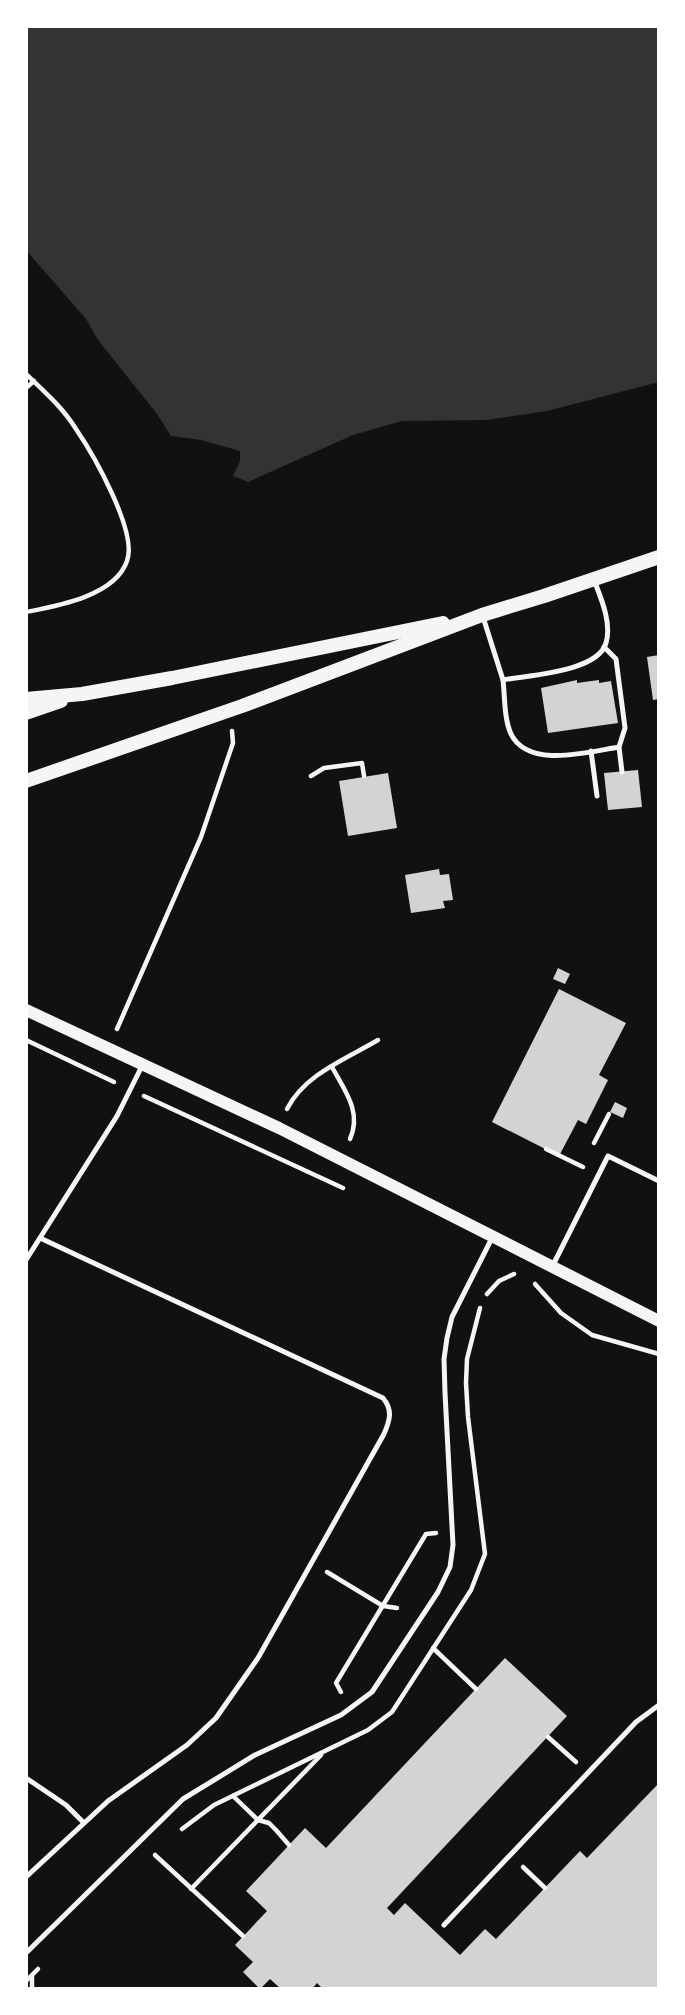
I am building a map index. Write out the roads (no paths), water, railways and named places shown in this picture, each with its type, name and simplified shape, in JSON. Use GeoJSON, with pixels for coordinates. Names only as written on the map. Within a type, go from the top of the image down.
{"type":"FeatureCollection","features":[{"type":"Feature","properties":{"kind":"main road"},"geometry":{"type":"LineString","coordinates":[[26,781],[242,706],[482,615],[659,557]]}},
{"type":"Feature","properties":{"kind":"main road"},"geometry":{"type":"LineString","coordinates":[[26,699],[82,694],[482,615]]}},
{"type":"Feature","properties":{"kind":"main road"},"geometry":{"type":"LineString","coordinates":[[26,713],[82,694]]}},
{"type":"Feature","properties":{"kind":"street"},"geometry":{"type":"LineString","coordinates":[[26,1010],[282,1130],[659,1321]]}},
{"type":"Feature","properties":{"kind":"lane"},"geometry":{"type":"LineString","coordinates":[[503,680],[574,667],[597,656],[607,641],[602,600],[594,580]]}},
{"type":"Feature","properties":{"kind":"lane"},"geometry":{"type":"LineString","coordinates":[[482,615],[503,680],[508,724],[518,743],[539,755],[619,747]]}},
{"type":"Feature","properties":{"kind":"lane"},"geometry":{"type":"LineString","coordinates":[[604,647],[614,654],[616,659],[625,728],[619,747],[622,772]]}},
{"type":"Feature","properties":{"kind":"lane"},"geometry":{"type":"LineString","coordinates":[[591,751],[597,796]]}},
{"type":"Feature","properties":{"kind":"lane"},"geometry":{"type":"LineString","coordinates":[[26,1260],[117,1116],[143,1064]]}},
{"type":"Feature","properties":{"kind":"lane"},"geometry":{"type":"LineString","coordinates":[[552,1267],[608,1156],[659,1181]]}},
{"type":"Feature","properties":{"kind":"lane"},"geometry":{"type":"LineString","coordinates":[[26,1953],[183,1799],[255,1755],[341,1715],[372,1692],[412,1632],[445,1581],[453,1545],[444,1359],[447,1338],[452,1317],[493,1236]]}},
{"type":"Feature","properties":{"kind":"lane"},"geometry":{"type":"LineString","coordinates":[[26,1877],[108,1801],[187,1745],[216,1718],[258,1658],[384,1434],[390,1418],[389,1405],[383,1398],[40,1238]]}},
{"type":"Feature","properties":{"kind":"lane"},"geometry":{"type":"LineString","coordinates":[[444,1925],[636,1723],[659,1705]]}},
{"type":"Feature","properties":{"kind":"lane"},"geometry":{"type":"LineString","coordinates":[[26,1778],[66,1805],[83,1822]]}}]}
